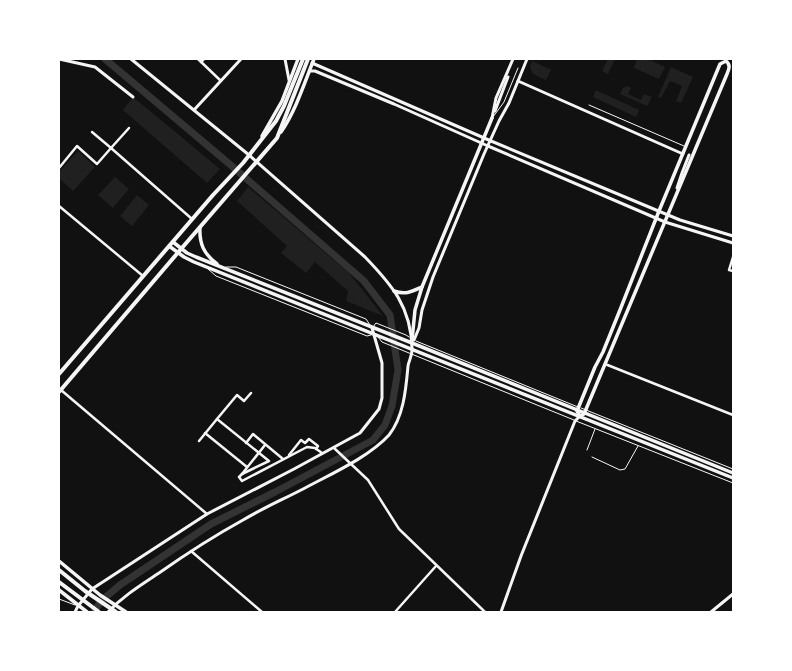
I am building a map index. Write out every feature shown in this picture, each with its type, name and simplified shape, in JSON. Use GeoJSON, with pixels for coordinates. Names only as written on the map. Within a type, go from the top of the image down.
{"type":"FeatureCollection","features":[{"type":"Feature","properties":{"kind":"highway"},"geometry":{"type":"LineString","coordinates":[[59,374],[249,155],[276,121],[303,59]]}},
{"type":"Feature","properties":{"kind":"highway"},"geometry":{"type":"LineString","coordinates":[[60,391],[200,226],[257,163],[276,138],[308,59]]}},
{"type":"Feature","properties":{"kind":"highway"},"geometry":{"type":"LineString","coordinates":[[59,570],[116,612]]}},
{"type":"Feature","properties":{"kind":"highway"},"geometry":{"type":"LineString","coordinates":[[59,582],[99,612]]}},
{"type":"Feature","properties":{"kind":"main road"},"geometry":{"type":"LineString","coordinates":[[131,59],[249,155],[365,257],[382,274],[403,305],[409,320],[412,340]]}},
{"type":"Feature","properties":{"kind":"main road"},"geometry":{"type":"LineString","coordinates":[[194,110],[241,59]]}},
{"type":"Feature","properties":{"kind":"main road"},"geometry":{"type":"LineString","coordinates":[[285,59],[289,80]]}},
{"type":"Feature","properties":{"kind":"main road"},"geometry":{"type":"LineString","coordinates":[[256,146],[279,107],[298,59]]}},
{"type":"Feature","properties":{"kind":"main road"},"geometry":{"type":"LineString","coordinates":[[276,138],[289,120],[314,59]]}},
{"type":"Feature","properties":{"kind":"main road"},"geometry":{"type":"LineString","coordinates":[[492,118],[496,98],[513,59]]}},
{"type":"Feature","properties":{"kind":"main road"},"geometry":{"type":"LineString","coordinates":[[412,340],[419,328],[422,310],[428,290],[488,146],[527,59]]}},
{"type":"Feature","properties":{"kind":"main road"},"geometry":{"type":"LineString","coordinates":[[59,60],[95,67],[133,97]]}},
{"type":"Feature","properties":{"kind":"main road"},"geometry":{"type":"LineString","coordinates":[[501,612],[521,556],[575,421],[585,412],[730,67],[726,61],[720,64],[656,218],[603,352],[595,367],[578,409],[580,416]]}},
{"type":"Feature","properties":{"kind":"main road"},"geometry":{"type":"LineString","coordinates":[[312,63],[668,216],[733,236]]}},
{"type":"Feature","properties":{"kind":"main road"},"geometry":{"type":"LineString","coordinates":[[310,70],[394,104],[481,144],[665,222],[733,244]]}},
{"type":"Feature","properties":{"kind":"main road"},"geometry":{"type":"LineString","coordinates":[[108,612],[115,605],[191,551],[244,519],[351,463],[375,447],[389,435],[395,425],[405,394],[409,360],[412,351],[415,310],[422,287],[481,144],[485,138],[508,77]]}},
{"type":"Feature","properties":{"kind":"main road"},"geometry":{"type":"LineString","coordinates":[[518,80],[683,154]]}},
{"type":"Feature","properties":{"kind":"main road"},"geometry":{"type":"LineString","coordinates":[[673,205],[689,155]]}},
{"type":"Feature","properties":{"kind":"main road"},"geometry":{"type":"LineString","coordinates":[[200,226],[199,239],[203,249],[221,268]]}},
{"type":"Feature","properties":{"kind":"main road"},"geometry":{"type":"LineString","coordinates":[[173,242],[196,257],[221,268],[372,328],[405,340],[412,340],[733,473]]}},
{"type":"Feature","properties":{"kind":"main road"},"geometry":{"type":"LineString","coordinates":[[169,246],[177,253],[204,266],[374,334],[412,351],[580,416],[733,478]]}},
{"type":"Feature","properties":{"kind":"main road"},"geometry":{"type":"LineString","coordinates":[[394,291],[401,294],[410,293],[422,287]]}},
{"type":"Feature","properties":{"kind":"main road"},"geometry":{"type":"LineString","coordinates":[[76,612],[78,606],[92,589],[207,514],[334,448],[360,432],[379,409],[382,398],[382,363],[372,328]]}},
{"type":"Feature","properties":{"kind":"main road"},"geometry":{"type":"LineString","coordinates":[[59,561],[92,589],[126,612]]}},
{"type":"Feature","properties":{"kind":"main road"},"geometry":{"type":"LineString","coordinates":[[59,590],[85,611]]}},
{"type":"Feature","properties":{"kind":"main road"},"geometry":{"type":"LineString","coordinates":[[711,612],[733,594]]}},
{"type":"Feature","properties":{"kind":"street"},"geometry":{"type":"LineString","coordinates":[[198,59],[222,81]]}},
{"type":"Feature","properties":{"kind":"street"},"geometry":{"type":"LineString","coordinates":[[201,62],[204,59]]}},
{"type":"Feature","properties":{"kind":"street"},"geometry":{"type":"LineString","coordinates":[[59,168],[77,146],[97,164],[129,128]]}},
{"type":"Feature","properties":{"kind":"street"},"geometry":{"type":"LineString","coordinates":[[92,132],[192,219]]}},
{"type":"Feature","properties":{"kind":"street"},"geometry":{"type":"LineString","coordinates":[[59,206],[143,276]]}},
{"type":"Feature","properties":{"kind":"street"},"geometry":{"type":"LineString","coordinates":[[733,257],[729,270],[733,271]]}},
{"type":"Feature","properties":{"kind":"street"},"geometry":{"type":"LineString","coordinates":[[605,364],[733,414]]}},
{"type":"Feature","properties":{"kind":"street"},"geometry":{"type":"LineString","coordinates":[[60,391],[207,514]]}},
{"type":"Feature","properties":{"kind":"street"},"geometry":{"type":"LineString","coordinates":[[199,441],[237,395],[244,401],[251,393]]}},
{"type":"Feature","properties":{"kind":"street"},"geometry":{"type":"LineString","coordinates":[[217,419],[274,464]]}},
{"type":"Feature","properties":{"kind":"street"},"geometry":{"type":"LineString","coordinates":[[205,433],[247,467]]}},
{"type":"Feature","properties":{"kind":"street"},"geometry":{"type":"LineString","coordinates":[[246,443],[253,434],[283,459]]}},
{"type":"Feature","properties":{"kind":"street"},"geometry":{"type":"LineString","coordinates":[[288,457],[301,440],[305,443],[309,439],[318,446],[316,449]]}},
{"type":"Feature","properties":{"kind":"street"},"geometry":{"type":"LineString","coordinates":[[265,445],[239,477],[242,481],[307,447],[316,449],[322,453]]}},
{"type":"Feature","properties":{"kind":"street"},"geometry":{"type":"LineString","coordinates":[[334,448],[368,480],[399,529],[484,612]]}},
{"type":"Feature","properties":{"kind":"street"},"geometry":{"type":"LineString","coordinates":[[242,474],[269,461]]}},
{"type":"Feature","properties":{"kind":"street"},"geometry":{"type":"LineString","coordinates":[[191,551],[262,612]]}},
{"type":"Feature","properties":{"kind":"street"},"geometry":{"type":"LineString","coordinates":[[395,612],[436,566]]}},
{"type":"Feature","properties":{"kind":"lane"},"geometry":{"type":"LineString","coordinates":[[492,118],[504,102],[518,68]]}},
{"type":"Feature","properties":{"kind":"lane"},"geometry":{"type":"LineString","coordinates":[[589,105],[686,147]]}},
{"type":"Feature","properties":{"kind":"lane"},"geometry":{"type":"LineString","coordinates":[[372,328],[376,324],[406,335],[412,340]]}},
{"type":"Feature","properties":{"kind":"lane"},"geometry":{"type":"LineString","coordinates":[[412,351],[575,421],[733,483]]}},
{"type":"Feature","properties":{"kind":"lane"},"geometry":{"type":"LineString","coordinates":[[585,412],[733,469]]}},
{"type":"Feature","properties":{"kind":"lane"},"geometry":{"type":"LineString","coordinates":[[587,450],[596,429]]}},
{"type":"Feature","properties":{"kind":"lane"},"geometry":{"type":"LineString","coordinates":[[592,457],[620,470],[625,469],[638,445]]}},
{"type":"Feature","properties":{"kind":"lane"},"geometry":{"type":"LineString","coordinates":[[59,599],[78,606]]}},
{"type":"Feature","properties":{"kind":"shaded area"},"geometry":{"type":"Polygon","coordinates":[[[608,59],[615,59],[608,74],[602,71],[608,59]]]}},
{"type":"Feature","properties":{"kind":"shaded area"},"geometry":{"type":"Polygon","coordinates":[[[637,59],[648,59],[665,67],[659,79],[634,68],[637,59]]]}},
{"type":"Feature","properties":{"kind":"shaded area"},"geometry":{"type":"Polygon","coordinates":[[[532,61],[551,70],[546,80],[533,74],[530,67],[532,61]]]}},
{"type":"Feature","properties":{"kind":"shaded area"},"geometry":{"type":"Polygon","coordinates":[[[671,67],[693,77],[681,103],[676,101],[682,86],[670,81],[661,98],[658,97],[671,67]]]}},
{"type":"Feature","properties":{"kind":"shaded area"},"geometry":{"type":"Polygon","coordinates":[[[627,86],[631,88],[628,94],[641,100],[644,94],[652,97],[647,106],[620,94],[623,88],[627,86]]]}},
{"type":"Feature","properties":{"kind":"shaded area"},"geometry":{"type":"Polygon","coordinates":[[[596,90],[639,110],[636,117],[593,97],[596,90]]]}},
{"type":"Feature","properties":{"kind":"shaded area"},"geometry":{"type":"Polygon","coordinates":[[[133,97],[220,169],[207,183],[123,110],[133,97]]]}},
{"type":"Feature","properties":{"kind":"shaded area"},"geometry":{"type":"Polygon","coordinates":[[[78,151],[95,167],[73,191],[59,178],[59,172],[78,151]]]}},
{"type":"Feature","properties":{"kind":"shaded area"},"geometry":{"type":"Polygon","coordinates":[[[115,177],[129,189],[113,208],[98,195],[115,177]]]}},
{"type":"Feature","properties":{"kind":"shaded area"},"geometry":{"type":"Polygon","coordinates":[[[248,187],[349,273],[383,316],[346,301],[348,291],[315,262],[306,273],[281,253],[287,246],[237,201],[248,187]]]}},
{"type":"Feature","properties":{"kind":"shaded area"},"geometry":{"type":"Polygon","coordinates":[[[137,195],[149,205],[132,226],[120,216],[137,195]]]}},
{"type":"Feature","properties":{"kind":"waterway"},"geometry":{"type":"LineString","coordinates":[[94,612],[101,601],[120,585],[211,524],[373,440],[385,425],[392,406],[398,370],[390,315],[364,281],[233,167],[105,59]]}}]}
